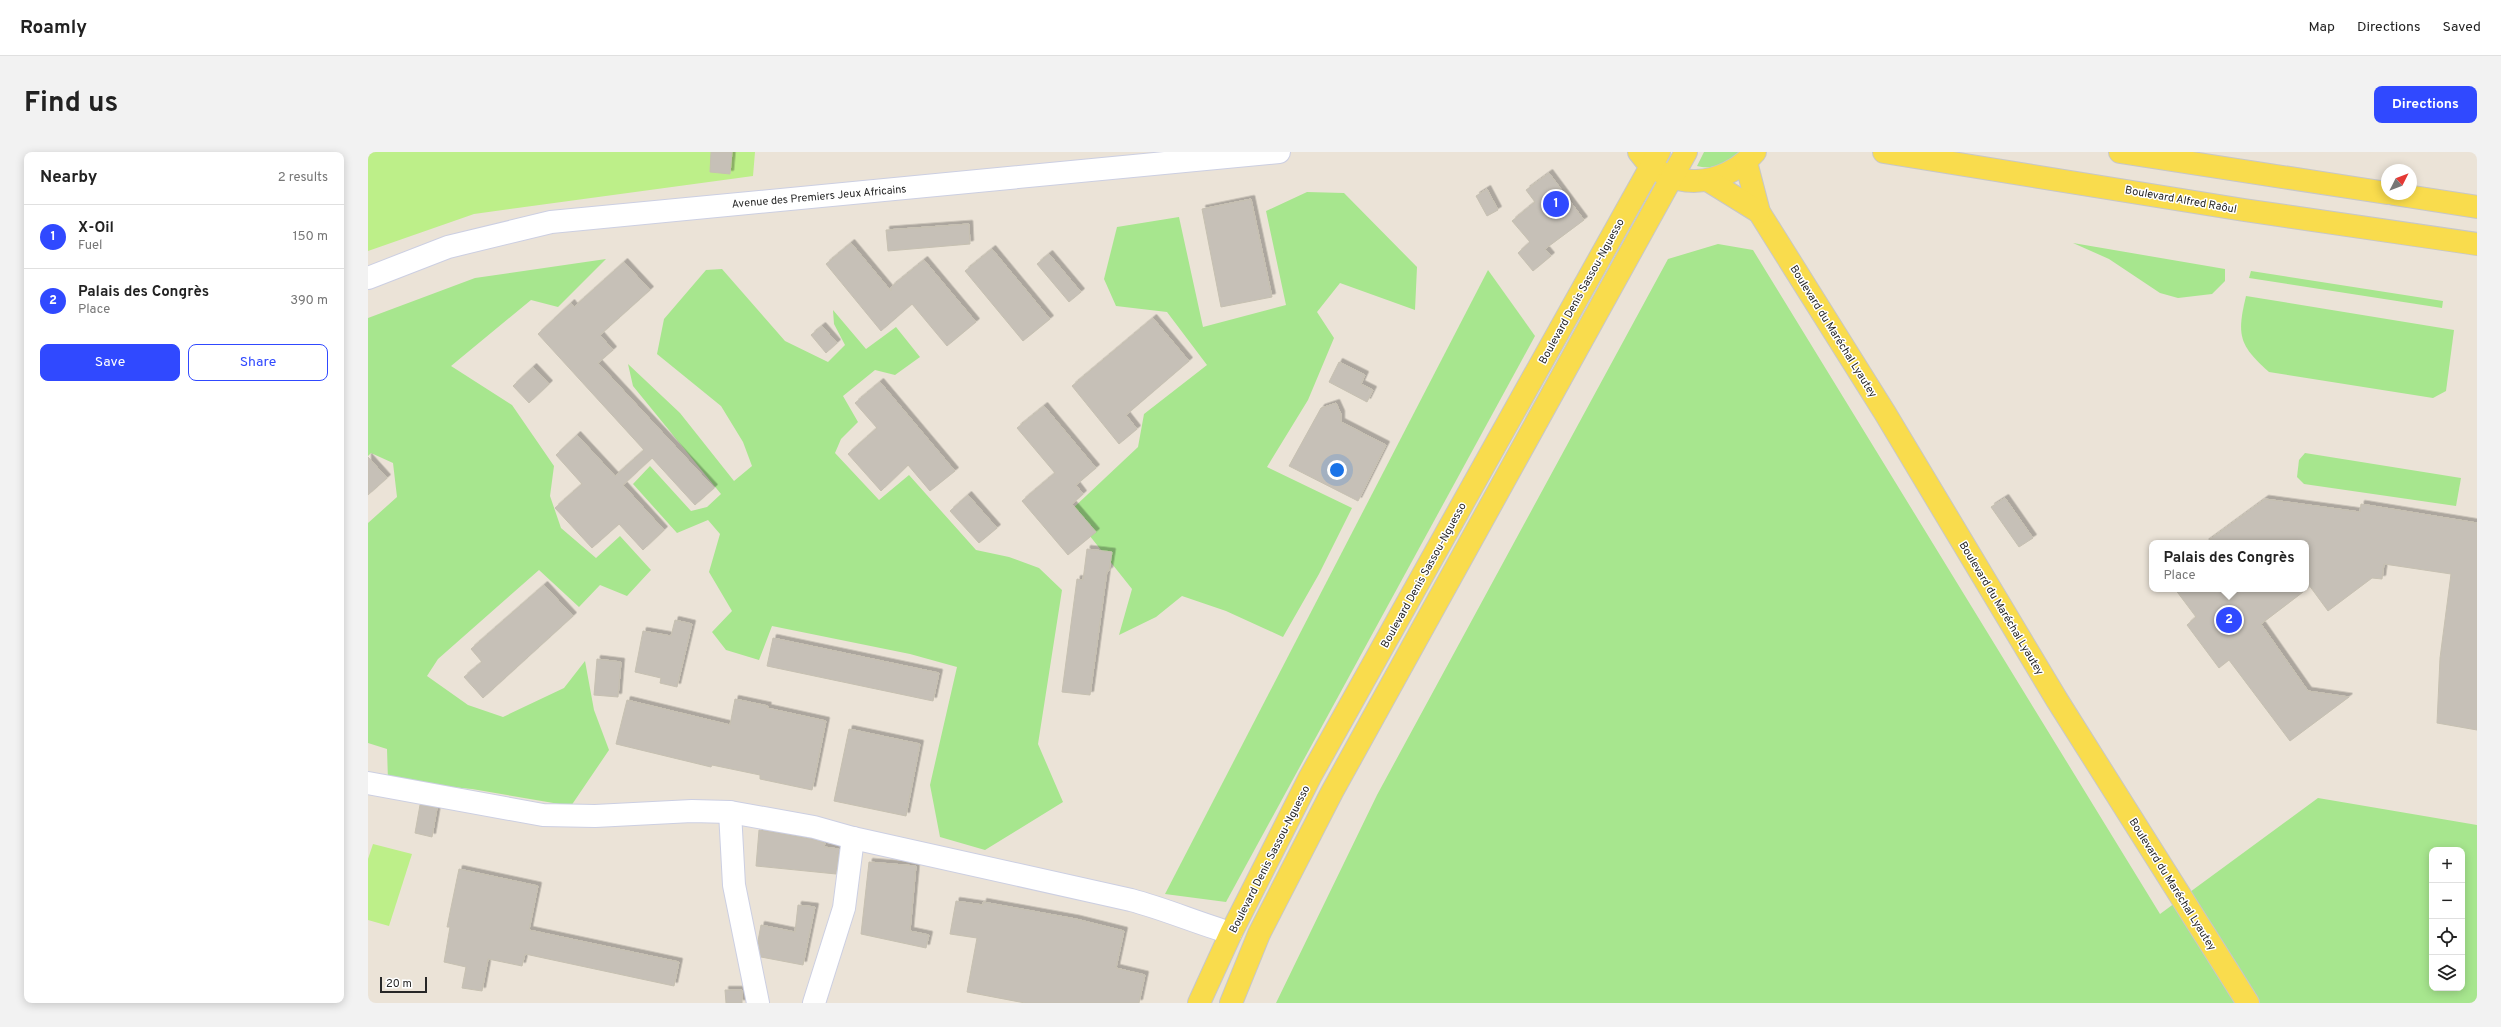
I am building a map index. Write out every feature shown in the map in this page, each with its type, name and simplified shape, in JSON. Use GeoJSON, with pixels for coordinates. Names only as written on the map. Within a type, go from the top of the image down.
{"type":"FeatureCollection","features":[{"type":"Feature","properties":{"kind":"main road"},"geometry":{"type":"LineString","coordinates":[[1231,1003],[1259,934],[1332,792],[1686,152]]}},
{"type":"Feature","properties":{"kind":"main road","name":"Boulevard Alfred Raôul"},"geometry":{"type":"LineString","coordinates":[[1884,152],[2252,211],[2477,244]]}},
{"type":"Feature","properties":{"kind":"main road"},"geometry":{"type":"LineString","coordinates":[[2120,152],[2381,192]]}},
{"type":"Feature","properties":{"kind":"main road"},"geometry":{"type":"LineString","coordinates":[[1650,157],[1672,178],[1691,182],[1709,181],[1729,174],[1751,157]]}},
{"type":"Feature","properties":{"kind":"main road","name":"Boulevard Denis Sassou-Nguesso"},"geometry":{"type":"LineString","coordinates":[[1199,1003],[1230,933],[1310,777],[1650,157]]}},
{"type":"Feature","properties":{"kind":"main road","name":"Boulevard du Maréchal Lyautey"},"geometry":{"type":"LineString","coordinates":[[1751,157],[1759,212],[1885,413],[2057,700],[2248,1003]]}},
{"type":"Feature","properties":{"kind":"main road","name":"Boulevard du Maréchal Lyautey"},"geometry":{"type":"LineString","coordinates":[[1709,181],[1759,212]]}},
{"type":"Feature","properties":{"kind":"main road"},"geometry":{"type":"LineString","coordinates":[[2417,198],[2477,207]]}},
{"type":"Feature","properties":{"kind":"street","name":"Avenue des Premiers Jeux Africains"},"geometry":{"type":"LineString","coordinates":[[368,278],[448,247],[551,222],[1279,152]]}},
{"type":"Feature","properties":{"kind":"street"},"geometry":{"type":"LineString","coordinates":[[368,782],[543,815],[595,816],[692,811],[730,812],[814,827],[853,838],[1131,900],[1162,908],[1189,920],[1230,933]]}},
{"type":"Feature","properties":{"kind":"street"},"geometry":{"type":"LineString","coordinates":[[730,812],[734,885],[758,1003]]}},
{"type":"Feature","properties":{"kind":"street"},"geometry":{"type":"LineString","coordinates":[[814,1003],[844,908],[853,838]]}},
{"type":"Feature","properties":{"kind":"green space"},"geometry":{"type":"Polygon","coordinates":[[[368,152],[755,152],[753,176],[474,214],[368,251],[368,152]]]}},
{"type":"Feature","properties":{"kind":"green space"},"geometry":{"type":"Polygon","coordinates":[[[1704,152],[1741,152],[1725,162],[1715,166],[1697,166],[1704,152]]]}},
{"type":"Feature","properties":{"kind":"green space"},"geometry":{"type":"Polygon","coordinates":[[[1307,192],[1344,193],[1417,267],[1415,310],[1340,283],[1317,312],[1334,338],[1308,400],[1267,467],[1352,508],[1319,574],[1283,637],[1226,611],[1182,596],[1156,617],[1119,635],[1132,589],[1070,511],[1138,447],[1144,414],[1207,365],[1167,312],[1116,306],[1104,279],[1117,227],[1179,217],[1203,327],[1286,305],[1266,211],[1307,192]]]}},
{"type":"Feature","properties":{"kind":"green space"},"geometry":{"type":"Polygon","coordinates":[[[2073,243],[2225,269],[2225,281],[2212,294],[2178,298],[2160,293],[2109,259],[2073,243]]]}},
{"type":"Feature","properties":{"kind":"green space"},"geometry":{"type":"Polygon","coordinates":[[[1718,244],[1753,250],[2160,914],[2318,798],[2477,825],[2477,1003],[1276,1003],[1377,795],[1668,259],[1718,244]]]}},
{"type":"Feature","properties":{"kind":"green space"},"geometry":{"type":"Polygon","coordinates":[[[606,259],[558,307],[531,300],[451,366],[512,405],[554,466],[550,496],[561,528],[596,558],[620,536],[651,570],[627,596],[600,585],[579,607],[539,570],[438,659],[427,676],[468,705],[503,717],[564,688],[585,661],[594,710],[609,750],[571,806],[472,789],[388,781],[387,749],[368,743],[368,523],[397,497],[393,463],[371,453],[368,456],[368,318],[475,278],[606,259]]]}},
{"type":"Feature","properties":{"kind":"green space"},"geometry":{"type":"Polygon","coordinates":[[[722,269],[785,341],[828,362],[845,345],[834,324],[833,310],[866,349],[896,327],[920,357],[895,375],[875,370],[843,396],[858,422],[841,439],[835,453],[879,500],[909,475],[976,550],[1009,557],[1039,568],[1062,590],[1038,744],[1063,802],[985,850],[940,837],[930,785],[957,667],[910,654],[772,626],[759,660],[726,650],[712,632],[732,611],[709,572],[720,534],[708,520],[677,533],[633,484],[650,466],[691,511],[707,507],[721,494],[633,386],[628,364],[680,413],[734,481],[752,466],[743,442],[721,406],[657,354],[664,319],[706,270],[722,269]]]}},
{"type":"Feature","properties":{"kind":"green space"},"geometry":{"type":"Polygon","coordinates":[[[1488,270],[1535,336],[1226,902],[1165,894],[1488,270]]]}},
{"type":"Feature","properties":{"kind":"green space"},"geometry":{"type":"Polygon","coordinates":[[[2251,271],[2443,301],[2442,308],[2249,278],[2251,271]]]}},
{"type":"Feature","properties":{"kind":"green space"},"geometry":{"type":"Polygon","coordinates":[[[2246,296],[2454,330],[2446,391],[2433,398],[2269,372],[2251,354],[2242,338],[2241,320],[2246,296]]]}},
{"type":"Feature","properties":{"kind":"green space"},"geometry":{"type":"Polygon","coordinates":[[[2305,453],[2461,478],[2456,506],[2304,484],[2297,477],[2299,460],[2305,453]]]}},
{"type":"Feature","properties":{"kind":"green space"},"geometry":{"type":"Polygon","coordinates":[[[373,844],[412,854],[389,926],[368,920],[368,859],[373,844]]]}},
{"type":"Feature","properties":{"kind":"building"},"geometry":{"type":"Polygon","coordinates":[[[711,152],[732,152],[730,174],[710,172],[711,152]]]}},
{"type":"Feature","properties":{"kind":"building"},"geometry":{"type":"Polygon","coordinates":[[[1549,173],[1584,220],[1545,249],[1551,256],[1533,271],[1518,253],[1530,242],[1512,221],[1535,202],[1526,190],[1549,173]]]}},
{"type":"Feature","properties":{"kind":"building"},"geometry":{"type":"Polygon","coordinates":[[[1487,189],[1498,210],[1487,216],[1476,196],[1487,189]]]}},
{"type":"Feature","properties":{"kind":"building"},"geometry":{"type":"Polygon","coordinates":[[[1251,199],[1272,297],[1221,307],[1202,209],[1251,199]]]}},
{"type":"Feature","properties":{"kind":"building"},"geometry":{"type":"Polygon","coordinates":[[[969,224],[970,244],[888,251],[886,230],[969,224]]]}},
{"type":"Feature","properties":{"kind":"building"},"geometry":{"type":"Polygon","coordinates":[[[851,243],[891,291],[891,287],[924,260],[976,322],[947,346],[912,304],[881,331],[826,264],[851,243]]]}},
{"type":"Feature","properties":{"kind":"building"},"geometry":{"type":"Polygon","coordinates":[[[992,249],[1050,319],[1023,341],[965,271],[992,249]]]}},
{"type":"Feature","properties":{"kind":"building"},"geometry":{"type":"Polygon","coordinates":[[[1049,254],[1081,292],[1069,302],[1037,264],[1049,254]]]}},
{"type":"Feature","properties":{"kind":"building"},"geometry":{"type":"Polygon","coordinates":[[[624,262],[650,290],[600,335],[613,350],[598,363],[714,488],[695,505],[652,458],[623,485],[664,530],[643,550],[619,524],[592,548],[555,508],[582,484],[556,455],[577,435],[615,476],[644,450],[538,334],[571,303],[574,307],[624,262]]]}},
{"type":"Feature","properties":{"kind":"building"},"geometry":{"type":"Polygon","coordinates":[[[1153,318],[1189,361],[1126,415],[1137,429],[1119,444],[1072,386],[1153,318]]]}},
{"type":"Feature","properties":{"kind":"building"},"geometry":{"type":"Polygon","coordinates":[[[822,326],[837,343],[826,353],[811,335],[822,326]]]}},
{"type":"Feature","properties":{"kind":"building"},"geometry":{"type":"Polygon","coordinates":[[[1339,362],[1365,375],[1361,384],[1373,390],[1367,402],[1329,382],[1339,362]]]}},
{"type":"Feature","properties":{"kind":"building"},"geometry":{"type":"Polygon","coordinates":[[[533,367],[549,384],[529,403],[513,386],[533,367]]]}},
{"type":"Feature","properties":{"kind":"building"},"geometry":{"type":"Polygon","coordinates":[[[880,382],[955,471],[930,491],[908,465],[881,491],[848,454],[877,428],[855,403],[880,382]]]}},
{"type":"Feature","properties":{"kind":"building"},"geometry":{"type":"Polygon","coordinates":[[[1336,403],[1341,414],[1341,422],[1386,445],[1358,501],[1289,466],[1321,408],[1336,403]]]}},
{"type":"Feature","properties":{"kind":"building"},"geometry":{"type":"Polygon","coordinates":[[[1044,406],[1096,468],[1076,485],[1083,494],[1072,504],[1096,532],[1068,555],[1022,501],[1055,473],[1017,428],[1044,406]]]}},
{"type":"Feature","properties":{"kind":"building"},"geometry":{"type":"Polygon","coordinates":[[[368,457],[387,478],[368,495],[368,457]]]}},
{"type":"Feature","properties":{"kind":"building"},"geometry":{"type":"Polygon","coordinates":[[[968,495],[997,528],[979,543],[950,511],[968,495]]]}},
{"type":"Feature","properties":{"kind":"building"},"geometry":{"type":"Polygon","coordinates":[[[2005,498],[2033,538],[2019,547],[1991,507],[2005,498]]]}},
{"type":"Feature","properties":{"kind":"building"},"geometry":{"type":"Polygon","coordinates":[[[2265,499],[2360,512],[2361,504],[2477,523],[2477,730],[2437,723],[2440,658],[2451,574],[2384,564],[2382,579],[2372,578],[2328,611],[2309,585],[2309,540],[2209,540],[2265,499]]]}},
{"type":"Feature","properties":{"kind":"building"},"geometry":{"type":"Polygon","coordinates":[[[1087,549],[1112,552],[1109,571],[1107,571],[1090,695],[1062,692],[1077,579],[1083,580],[1087,549]]]}},
{"type":"Feature","properties":{"kind":"building"},"geometry":{"type":"Polygon","coordinates":[[[544,585],[573,616],[483,698],[464,677],[482,662],[471,649],[544,585]]]}},
{"type":"Feature","properties":{"kind":"building"},"geometry":{"type":"Polygon","coordinates":[[[2177,592],[2303,592],[2261,624],[2308,691],[2349,697],[2290,741],[2229,660],[2219,668],[2187,625],[2196,617],[2177,592]]]}},
{"type":"Feature","properties":{"kind":"building"},"geometry":{"type":"Polygon","coordinates":[[[675,620],[692,624],[677,687],[660,683],[661,678],[635,672],[643,631],[671,636],[675,620]]]}},
{"type":"Feature","properties":{"kind":"building"},"geometry":{"type":"Polygon","coordinates":[[[773,638],[939,673],[933,701],[767,666],[773,638]]]}},
{"type":"Feature","properties":{"kind":"building"},"geometry":{"type":"Polygon","coordinates":[[[597,659],[621,662],[618,697],[594,695],[597,659]]]}},
{"type":"Feature","properties":{"kind":"building"},"geometry":{"type":"Polygon","coordinates":[[[735,699],[768,706],[767,708],[826,721],[812,790],[760,779],[760,775],[712,765],[711,767],[616,744],[627,700],[730,725],[735,699]]]}},
{"type":"Feature","properties":{"kind":"building"},"geometry":{"type":"Polygon","coordinates":[[[849,729],[920,744],[906,816],[834,801],[849,729]]]}},
{"type":"Feature","properties":{"kind":"building"},"geometry":{"type":"Polygon","coordinates":[[[420,805],[437,808],[432,837],[415,833],[420,805]]]}},
{"type":"Feature","properties":{"kind":"building"},"geometry":{"type":"Polygon","coordinates":[[[759,830],[815,840],[825,843],[824,847],[839,849],[836,874],[756,866],[759,830]]]}},
{"type":"Feature","properties":{"kind":"building"},"geometry":{"type":"Polygon","coordinates":[[[869,862],[916,866],[910,931],[929,935],[926,948],[861,934],[869,862]]]}},
{"type":"Feature","properties":{"kind":"building"},"geometry":{"type":"Polygon","coordinates":[[[459,869],[538,886],[529,930],[679,962],[674,986],[525,954],[522,966],[488,959],[482,991],[462,988],[466,967],[444,962],[450,927],[447,927],[459,869]]]}},
{"type":"Feature","properties":{"kind":"building"},"geometry":{"type":"Polygon","coordinates":[[[956,901],[983,905],[983,902],[1076,919],[1124,931],[1116,968],[1145,975],[1139,1003],[1025,1003],[967,992],[977,938],[950,934],[956,901]]]}},
{"type":"Feature","properties":{"kind":"building"},"geometry":{"type":"Polygon","coordinates":[[[798,905],[815,907],[803,965],[761,957],[758,941],[761,925],[795,932],[798,905]]]}},
{"type":"Feature","properties":{"kind":"building"},"geometry":{"type":"Polygon","coordinates":[[[725,990],[742,990],[742,1003],[726,1003],[725,990]]]}},
{"type":"Feature","properties":{"kind":"place","name":"X-Oil"},"geometry":{"type":"Point","coordinates":[1556,204]}},
{"type":"Feature","properties":{"kind":"place","name":"Palais des Congrès"},"geometry":{"type":"Point","coordinates":[2229,620]}}]}
